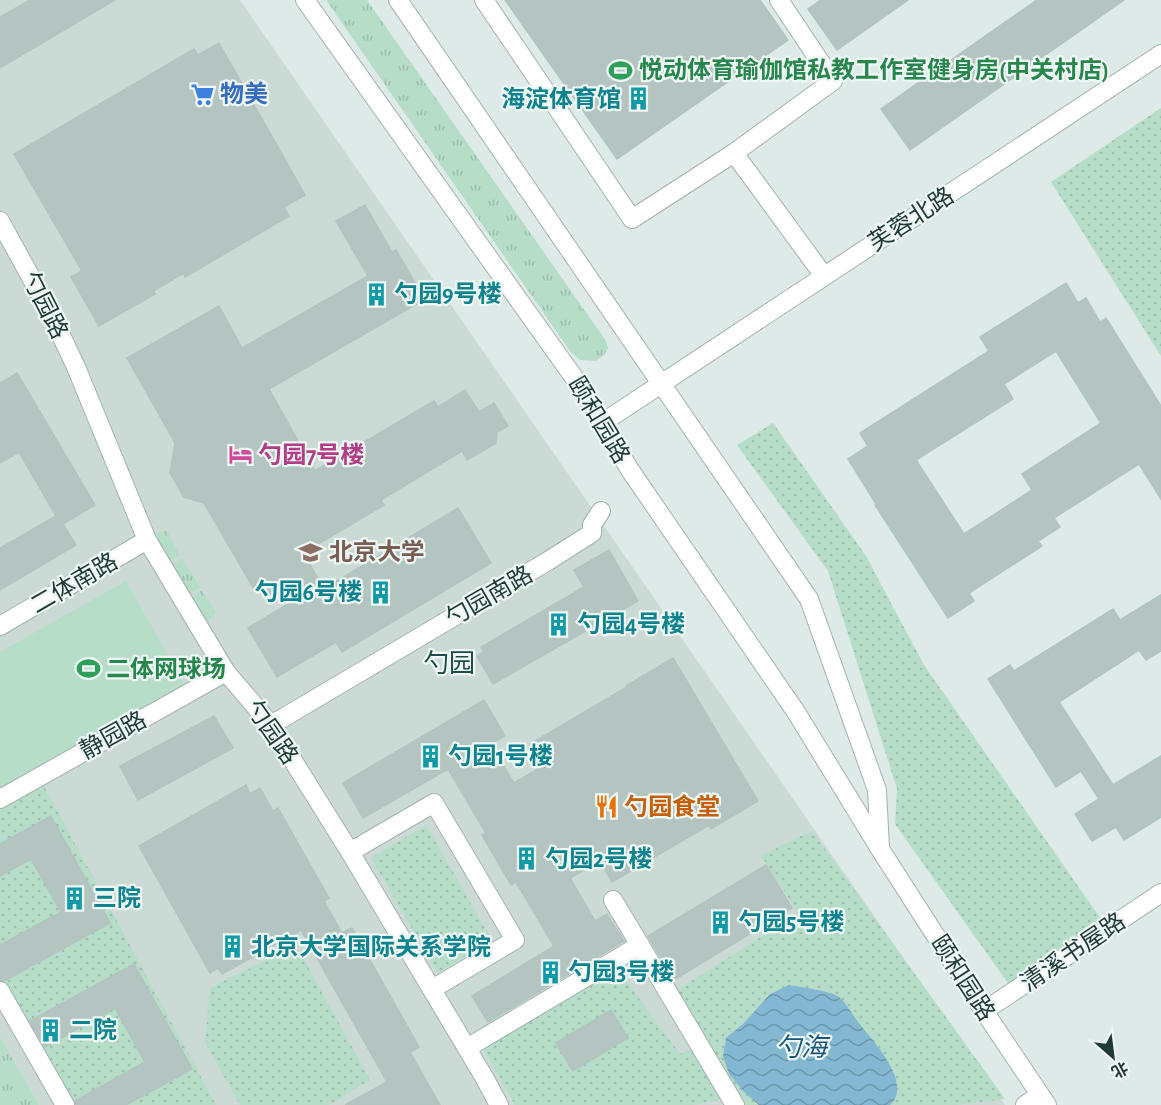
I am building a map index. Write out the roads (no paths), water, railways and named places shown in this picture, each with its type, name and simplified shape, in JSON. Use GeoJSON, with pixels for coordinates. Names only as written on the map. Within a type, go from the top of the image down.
{"type":"FeatureCollection","features":[{"type":"Feature","properties":{"kind":"street","name":"颐和园路"},"geometry":{"type":"LineString","coordinates":[[305,0],[580,386],[630,470],[796,712],[880,849],[1044,1100]]}},
{"type":"Feature","properties":{"kind":"street","name":"颐和园路"},"geometry":{"type":"LineString","coordinates":[[398,0],[809,599],[876,790],[880,849]]}},
{"type":"Feature","properties":{"kind":"street"},"geometry":{"type":"LineString","coordinates":[[484,0],[632,219],[734,153],[833,81],[779,0]]}},
{"type":"Feature","properties":{"kind":"street","name":"芙蓉北路"},"geometry":{"type":"LineString","coordinates":[[602,423],[1161,54]]}},
{"type":"Feature","properties":{"kind":"street"},"geometry":{"type":"LineString","coordinates":[[734,153],[824,276]]}},
{"type":"Feature","properties":{"kind":"street","name":"勺园路"},"geometry":{"type":"LineString","coordinates":[[0,221],[72,357],[147,540],[226,672],[271,725],[350,852],[499,1105]]}},
{"type":"Feature","properties":{"kind":"street","name":"勺园南路"},"geometry":{"type":"LineString","coordinates":[[271,725],[592,533],[592,525],[601,511]]}},
{"type":"Feature","properties":{"kind":"street","name":"二体南路"},"geometry":{"type":"LineString","coordinates":[[0,626],[147,540]]}},
{"type":"Feature","properties":{"kind":"street","name":"静园路"},"geometry":{"type":"LineString","coordinates":[[0,799],[226,672]]}},
{"type":"Feature","properties":{"kind":"street"},"geometry":{"type":"LineString","coordinates":[[350,852],[434,803],[440,813],[515,940],[432,989]]}},
{"type":"Feature","properties":{"kind":"street","name":"清溪书屋路"},"geometry":{"type":"LineString","coordinates":[[984,1011],[1161,892]]}},
{"type":"Feature","properties":{"kind":"street"},"geometry":{"type":"LineString","coordinates":[[613,900],[735,1105]]}},
{"type":"Feature","properties":{"kind":"street"},"geometry":{"type":"LineString","coordinates":[[466,1048],[640,945]]}},
{"type":"Feature","properties":{"kind":"street"},"geometry":{"type":"LineString","coordinates":[[0,991],[65,1105]]}},
{"type":"Feature","properties":{"kind":"street"},"geometry":{"type":"LineString","coordinates":[[1025,1105],[1044,1100]]}},
{"type":"Feature","properties":{"kind":"water","name":"勺海"},"geometry":{"type":"Polygon","coordinates":[[[789,985],[829,993],[844,1001],[881,1050],[894,1074],[897,1085],[896,1096],[890,1105],[759,1105],[729,1074],[723,1056],[726,1038],[744,1023],[770,994],[789,985]]]}},
{"type":"Feature","properties":{"kind":"place","name":"悦动体育瑜伽馆私教工作室健身房(中关村店)"},"geometry":{"type":"Point","coordinates":[621,70]}},
{"type":"Feature","properties":{"kind":"place","name":"物美"},"geometry":{"type":"Point","coordinates":[202,94]}},
{"type":"Feature","properties":{"kind":"place","name":"海淀体育馆"},"geometry":{"type":"Point","coordinates":[639,99]}},
{"type":"Feature","properties":{"kind":"place","name":"勺园9号楼"},"geometry":{"type":"Point","coordinates":[376,294]}},
{"type":"Feature","properties":{"kind":"place","name":"勺园7号楼"},"geometry":{"type":"Point","coordinates":[240,455]}},
{"type":"Feature","properties":{"kind":"place","name":"北京大学"},"geometry":{"type":"Point","coordinates":[311,552]}},
{"type":"Feature","properties":{"kind":"place","name":"勺园6号楼"},"geometry":{"type":"Point","coordinates":[380,592]}},
{"type":"Feature","properties":{"kind":"place","name":"勺园4号楼"},"geometry":{"type":"Point","coordinates":[559,624]}},
{"type":"Feature","properties":{"kind":"place","name":"二体网球场"},"geometry":{"type":"Point","coordinates":[88,669]}},
{"type":"Feature","properties":{"kind":"place","name":"勺园1号楼"},"geometry":{"type":"Point","coordinates":[430,756]}},
{"type":"Feature","properties":{"kind":"place","name":"勺园食堂"},"geometry":{"type":"Point","coordinates":[606,807]}},
{"type":"Feature","properties":{"kind":"place","name":"勺园2号楼"},"geometry":{"type":"Point","coordinates":[527,859]}},
{"type":"Feature","properties":{"kind":"place","name":"三院"},"geometry":{"type":"Point","coordinates":[75,898]}},
{"type":"Feature","properties":{"kind":"place","name":"勺园5号楼"},"geometry":{"type":"Point","coordinates":[720,922]}},
{"type":"Feature","properties":{"kind":"place","name":"北京大学国际关系学院"},"geometry":{"type":"Point","coordinates":[233,947]}},
{"type":"Feature","properties":{"kind":"place","name":"勺园3号楼"},"geometry":{"type":"Point","coordinates":[550,972]}},
{"type":"Feature","properties":{"kind":"place","name":"二院"},"geometry":{"type":"Point","coordinates":[51,1030]}},
{"type":"Feature","properties":{"kind":"district","name":"勺园"},"geometry":{"type":"Point","coordinates":[449,663]}}]}
